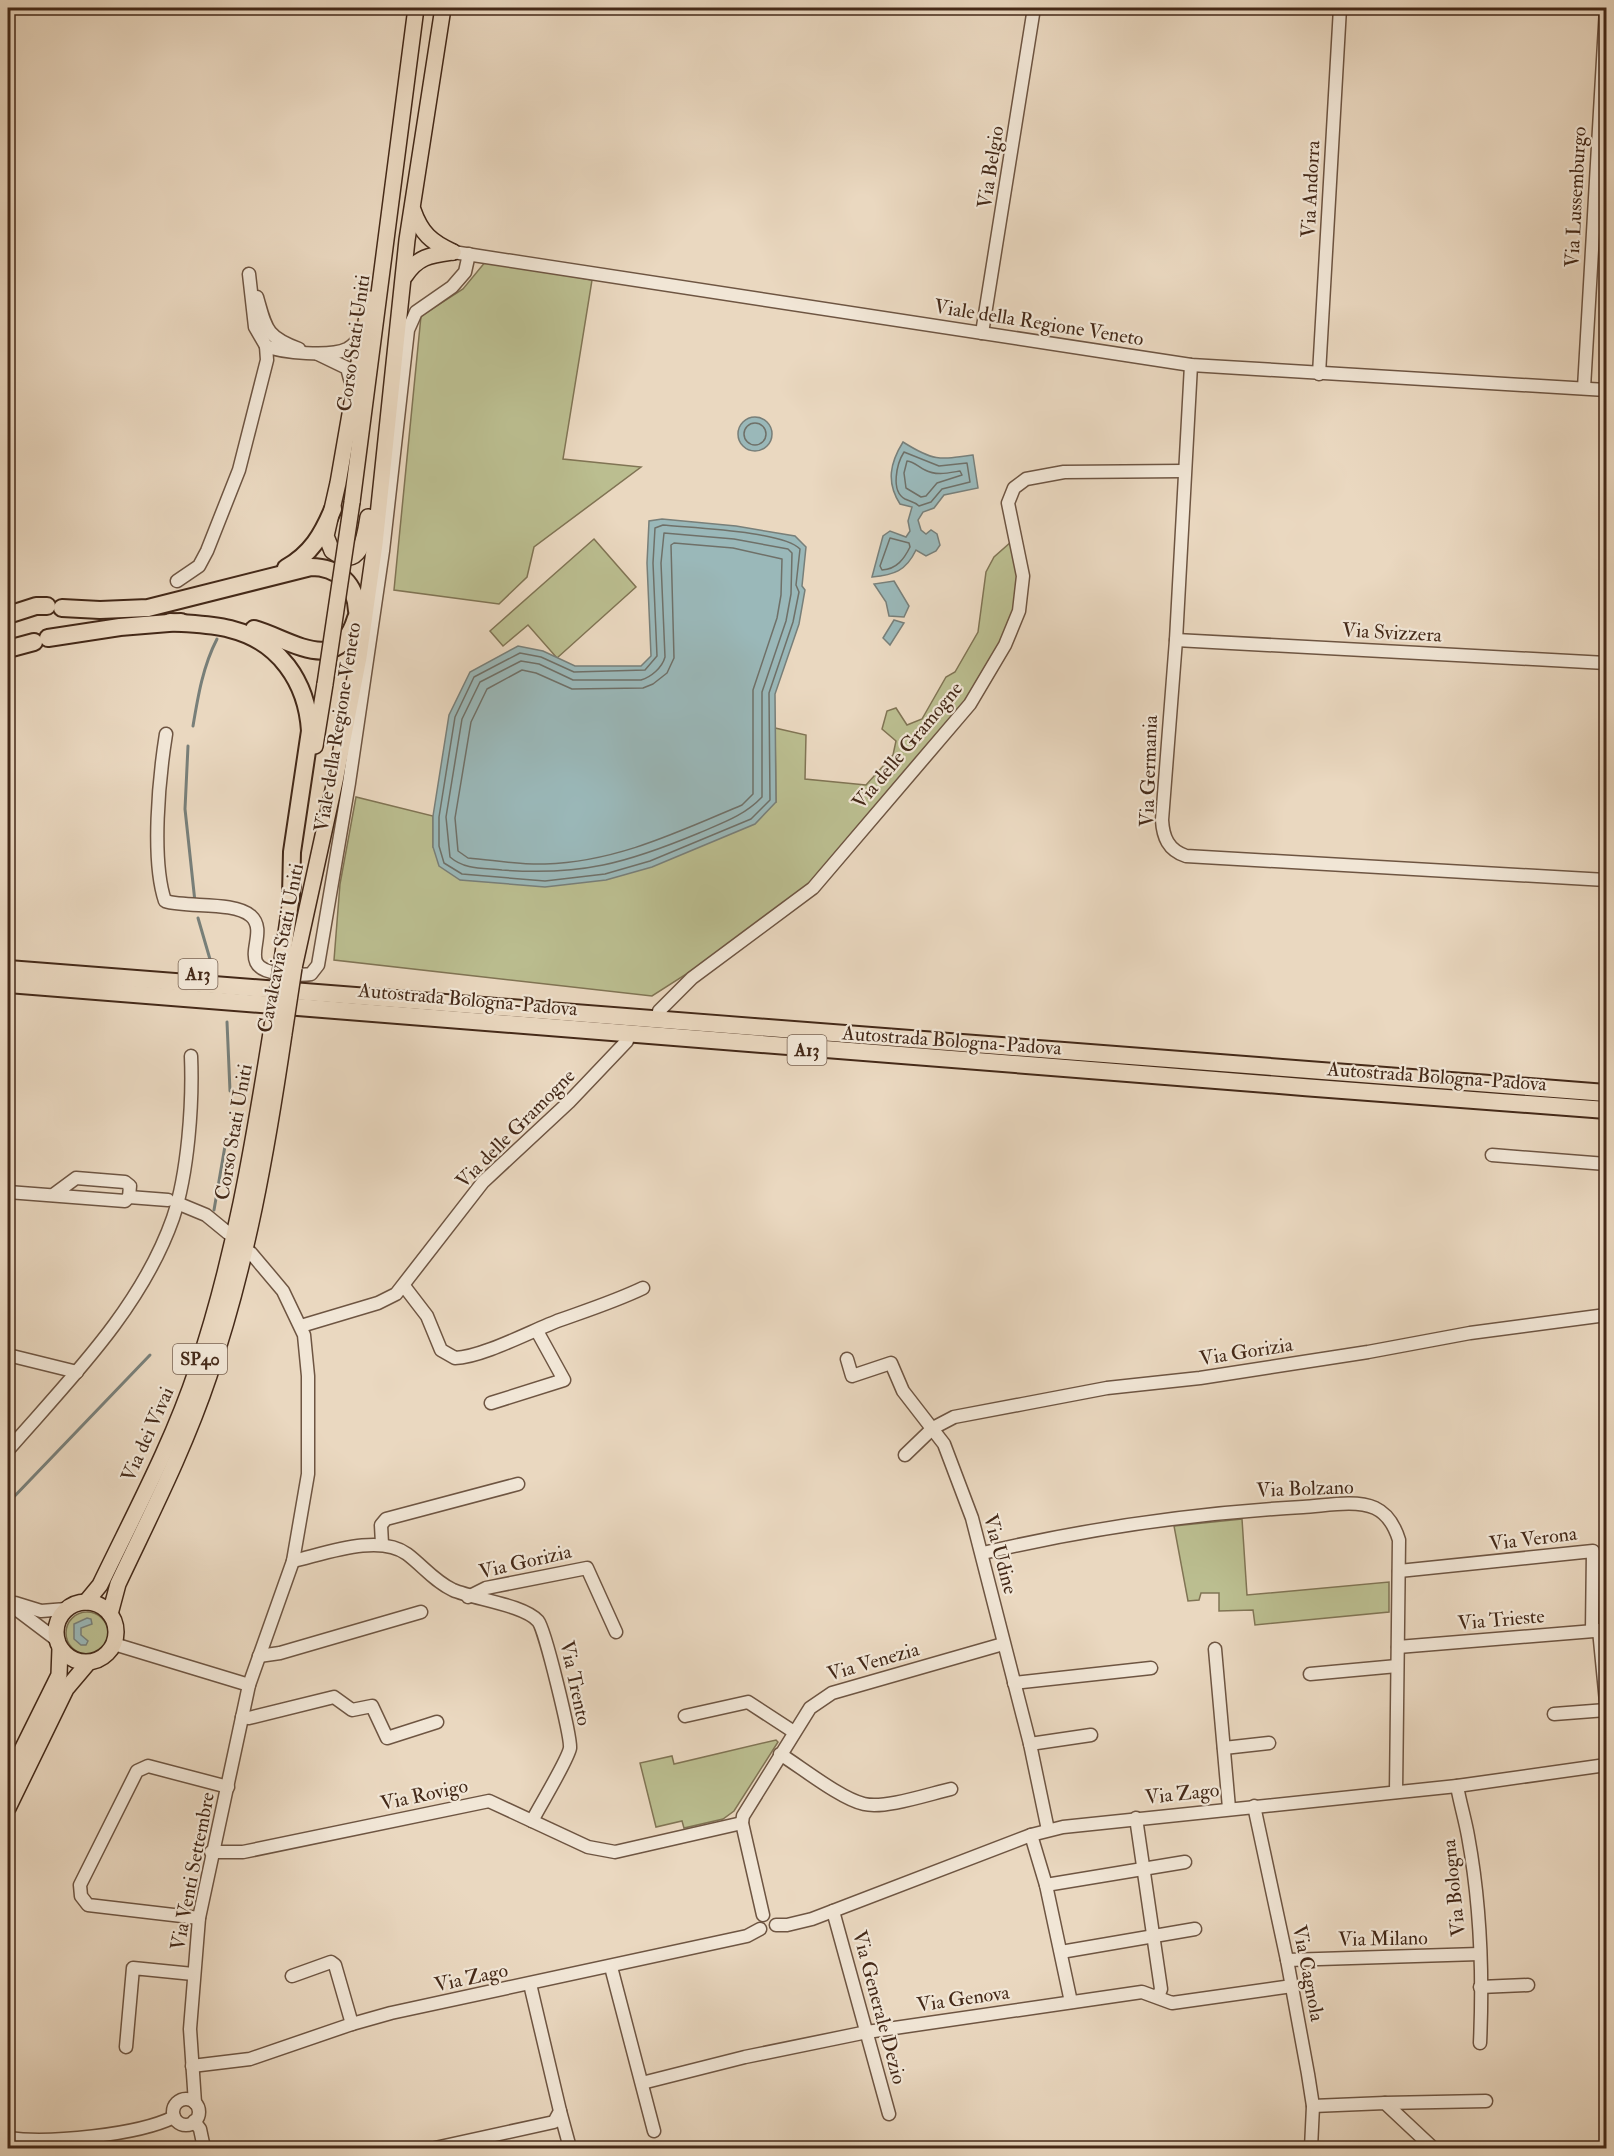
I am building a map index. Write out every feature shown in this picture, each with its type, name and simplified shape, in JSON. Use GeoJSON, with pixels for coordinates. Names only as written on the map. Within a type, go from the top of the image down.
{"type":"FeatureCollection","features":[{"type":"Feature","properties":{"kind":"highway"},"geometry":{"type":"LineString","coordinates":[[255,582],[300,561],[319,540],[333,509]]}},
{"type":"Feature","properties":{"kind":"highway"},"geometry":{"type":"LineString","coordinates":[[8,615],[36,606],[100,610],[148,608],[304,568],[326,568],[339,574],[351,587],[356,615],[351,630],[339,644],[326,650],[301,649],[267,633],[210,621],[170,622],[41,640],[8,649]]}},
{"type":"Feature","properties":{"kind":"highway"},"geometry":{"type":"LineString","coordinates":[[170,622],[231,629],[260,640],[284,661],[301,687],[308,709],[310,731],[292,852],[291,896]]}},
{"type":"Feature","properties":{"kind":"highway","name":"A13"},"geometry":{"type":"LineString","coordinates":[[8,958],[40,963],[245,977],[388,997]]}},
{"type":"Feature","properties":{"kind":"highway","name":"Autostrada Bologna-Padova"},"geometry":{"type":"LineString","coordinates":[[8,969],[1606,1093]]}},
{"type":"Feature","properties":{"kind":"highway","name":"Autostrada Bologna-Padova"},"geometry":{"type":"LineString","coordinates":[[8,984],[519,1024],[757,1046],[1606,1110]]}},
{"type":"Feature","properties":{"kind":"main road","name":"Corso Stati Uniti"},"geometry":{"type":"LineString","coordinates":[[325,684],[377,324],[416,8]]}},
{"type":"Feature","properties":{"kind":"main road"},"geometry":{"type":"LineString","coordinates":[[393,181],[333,509],[326,536],[329,547],[337,555],[352,555],[361,549],[365,540],[407,240],[443,8]]}},
{"type":"Feature","properties":{"kind":"main road"},"geometry":{"type":"LineString","coordinates":[[412,207],[425,234],[434,243],[453,252]]}},
{"type":"Feature","properties":{"kind":"main road"},"geometry":{"type":"LineString","coordinates":[[404,278],[407,240]]}},
{"type":"Feature","properties":{"kind":"main road"},"geometry":{"type":"LineString","coordinates":[[404,278],[411,266],[422,257],[453,252]]}},
{"type":"Feature","properties":{"kind":"main road","name":"Cavalcavia Stati Uniti"},"geometry":{"type":"LineString","coordinates":[[288,968],[299,936],[335,781],[359,657],[375,544],[404,278]]}},
{"type":"Feature","properties":{"kind":"main road"},"geometry":{"type":"LineString","coordinates":[[299,936],[304,890],[356,615],[369,534],[374,470]]}},
{"type":"Feature","properties":{"kind":"main road","name":"Cavalcavia Stati Uniti"},"geometry":{"type":"LineString","coordinates":[[278,1033],[288,968],[291,896],[325,684]]}},
{"type":"Feature","properties":{"kind":"main road","name":"Corso Stati Uniti"},"geometry":{"type":"LineString","coordinates":[[239,1243],[247,1180],[278,1033]]}},
{"type":"Feature","properties":{"kind":"main road","name":"Via dei Vivai"},"geometry":{"type":"LineString","coordinates":[[86,1602],[100,1585],[184,1405],[239,1243]]}},
{"type":"Feature","properties":{"kind":"main road","name":"Via dei Vivai"},"geometry":{"type":"LineString","coordinates":[[110,1614],[118,1584],[197,1410],[220,1341],[239,1243]]}},
{"type":"Feature","properties":{"kind":"main road"},"geometry":{"type":"LineString","coordinates":[[8,1778],[59,1675],[57,1622],[66,1609],[86,1602],[95,1603],[110,1614]]}},
{"type":"Feature","properties":{"kind":"main road","name":"SP40"},"geometry":{"type":"LineString","coordinates":[[110,1614],[116,1629],[114,1644]]}},
{"type":"Feature","properties":{"kind":"main road"},"geometry":{"type":"LineString","coordinates":[[59,1644],[72,1659],[88,1662],[104,1657],[114,1644]]}},
{"type":"Feature","properties":{"kind":"main road"},"geometry":{"type":"LineString","coordinates":[[8,1808],[66,1689],[88,1662]]}},
{"type":"Feature","properties":{"kind":"street","name":"Via Belgio"},"geometry":{"type":"LineString","coordinates":[[982,333],[1034,8]]}},
{"type":"Feature","properties":{"kind":"street","name":"Via Andorra"},"geometry":{"type":"LineString","coordinates":[[1319,374],[1340,8]]}},
{"type":"Feature","properties":{"kind":"street","name":"Via Lussemburgo"},"geometry":{"type":"LineString","coordinates":[[1584,388],[1606,8]]}},
{"type":"Feature","properties":{"kind":"street","name":"Viale della Regione Veneto"},"geometry":{"type":"LineString","coordinates":[[453,252],[1191,364],[1319,374],[1606,390]]}},
{"type":"Feature","properties":{"kind":"street","name":"Viale della Regione Veneto"},"geometry":{"type":"LineString","coordinates":[[165,734],[158,816],[161,881],[165,901],[236,909],[250,915],[255,922],[255,960],[259,967],[268,972],[311,974],[318,965],[349,783],[383,551],[408,330],[416,312],[452,287],[465,272],[469,254]]}},
{"type":"Feature","properties":{"kind":"street"},"geometry":{"type":"LineString","coordinates":[[310,352],[348,348],[357,342],[366,325]]}},
{"type":"Feature","properties":{"kind":"street"},"geometry":{"type":"LineString","coordinates":[[177,581],[199,566],[239,470],[258,388],[267,360],[269,342],[310,352],[347,368],[354,394]]}},
{"type":"Feature","properties":{"kind":"street","name":"Via Germania"},"geometry":{"type":"LineString","coordinates":[[1191,364],[1183,471],[1176,640],[1162,820],[1166,839],[1175,851],[1186,856],[1606,880]]}},
{"type":"Feature","properties":{"kind":"street","name":"Via delle Gramogne"},"geometry":{"type":"LineString","coordinates":[[659,1011],[692,978],[794,905],[813,888],[970,704],[1005,645],[1019,612],[1023,576],[1008,503],[1014,488],[1026,479],[1064,472],[1183,471]]}},
{"type":"Feature","properties":{"kind":"street","name":"Via Svizzera"},"geometry":{"type":"LineString","coordinates":[[1176,640],[1606,663]]}},
{"type":"Feature","properties":{"kind":"street","name":"Via delle Gramogne"},"geometry":{"type":"LineString","coordinates":[[301,1326],[378,1303],[404,1286],[483,1182],[569,1102],[627,1041]]}},
{"type":"Feature","properties":{"kind":"street"},"geometry":{"type":"LineString","coordinates":[[8,1450],[77,1372],[126,1308],[170,1227],[172,1202],[189,1124],[192,1086],[191,1056]]}},
{"type":"Feature","properties":{"kind":"street"},"geometry":{"type":"LineString","coordinates":[[1492,1155],[1606,1164]]}},
{"type":"Feature","properties":{"kind":"street"},"geometry":{"type":"LineString","coordinates":[[8,1192],[125,1201],[129,1197],[130,1186],[125,1182],[76,1178],[53,1195]]}},
{"type":"Feature","properties":{"kind":"street"},"geometry":{"type":"LineString","coordinates":[[129,1197],[172,1202],[206,1215],[239,1243],[276,1281],[301,1326]]}},
{"type":"Feature","properties":{"kind":"street"},"geometry":{"type":"LineString","coordinates":[[404,1286],[427,1316],[437,1345],[450,1357],[460,1358],[608,1305],[643,1288]]}},
{"type":"Feature","properties":{"kind":"street","name":"Via Gorizia"},"geometry":{"type":"LineString","coordinates":[[905,1455],[933,1428],[954,1417],[1107,1388],[1200,1378],[1470,1333],[1606,1315]]}},
{"type":"Feature","properties":{"kind":"street","name":"Via Venti Settembre"},"geometry":{"type":"LineString","coordinates":[[195,2103],[190,2030],[193,1974],[199,1918],[211,1852],[228,1786],[249,1685],[293,1561],[306,1495],[309,1450],[308,1376],[306,1343],[301,1326]]}},
{"type":"Feature","properties":{"kind":"street"},"geometry":{"type":"LineString","coordinates":[[491,1402],[564,1380],[537,1331]]}},
{"type":"Feature","properties":{"kind":"street"},"geometry":{"type":"LineString","coordinates":[[8,1355],[77,1372]]}},
{"type":"Feature","properties":{"kind":"street","name":"Via Udine"},"geometry":{"type":"LineString","coordinates":[[846,1359],[852,1376],[891,1363],[903,1391],[922,1419],[933,1428],[944,1444],[983,1553],[1030,1744],[1048,1830]]}},
{"type":"Feature","properties":{"kind":"street"},"geometry":{"type":"LineString","coordinates":[[293,1561],[382,1544],[381,1525],[386,1519],[519,1484]]}},
{"type":"Feature","properties":{"kind":"street","name":"Via Bolzano"},"geometry":{"type":"LineString","coordinates":[[983,1553],[1042,1539],[1187,1515],[1360,1504],[1375,1508],[1385,1515],[1395,1528],[1399,1540],[1395,1792]]}},
{"type":"Feature","properties":{"kind":"street","name":"Via Gorizia"},"geometry":{"type":"LineString","coordinates":[[382,1544],[405,1553],[437,1581],[468,1596],[486,1588],[587,1568],[616,1632]]}},
{"type":"Feature","properties":{"kind":"street"},"geometry":{"type":"LineString","coordinates":[[1593,1551],[1606,1548]]}},
{"type":"Feature","properties":{"kind":"street","name":"Via Verona"},"geometry":{"type":"LineString","coordinates":[[1399,1571],[1593,1551],[1606,1702]]}},
{"type":"Feature","properties":{"kind":"street","name":"Via Trento"},"geometry":{"type":"LineString","coordinates":[[468,1596],[513,1608],[538,1620],[547,1639],[570,1748],[532,1821]]}},
{"type":"Feature","properties":{"kind":"street"},"geometry":{"type":"LineString","coordinates":[[8,1601],[41,1611],[66,1609]]}},
{"type":"Feature","properties":{"kind":"street"},"geometry":{"type":"LineString","coordinates":[[8,1601],[59,1644]]}},
{"type":"Feature","properties":{"kind":"street"},"geometry":{"type":"LineString","coordinates":[[259,1656],[274,1654],[421,1612]]}},
{"type":"Feature","properties":{"kind":"street","name":"Via Trieste"},"geometry":{"type":"LineString","coordinates":[[1398,1647],[1599,1630]]}},
{"type":"Feature","properties":{"kind":"street"},"geometry":{"type":"LineString","coordinates":[[114,1644],[249,1685]]}},
{"type":"Feature","properties":{"kind":"street","name":"Via Venezia"},"geometry":{"type":"LineString","coordinates":[[742,1823],[745,1809],[794,1732],[810,1708],[824,1696],[1004,1644]]}},
{"type":"Feature","properties":{"kind":"street"},"geometry":{"type":"LineString","coordinates":[[1215,1649],[1229,1808]]}},
{"type":"Feature","properties":{"kind":"street"},"geometry":{"type":"LineString","coordinates":[[1310,1674],[1398,1666]]}},
{"type":"Feature","properties":{"kind":"street"},"geometry":{"type":"LineString","coordinates":[[1014,1683],[1151,1668]]}},
{"type":"Feature","properties":{"kind":"street"},"geometry":{"type":"LineString","coordinates":[[242,1717],[249,1718],[334,1697],[352,1710],[372,1706],[387,1738],[438,1722]]}},
{"type":"Feature","properties":{"kind":"street"},"geometry":{"type":"LineString","coordinates":[[685,1716],[748,1702],[794,1732]]}},
{"type":"Feature","properties":{"kind":"street"},"geometry":{"type":"LineString","coordinates":[[1554,1714],[1606,1710]]}},
{"type":"Feature","properties":{"kind":"street"},"geometry":{"type":"LineString","coordinates":[[1030,1744],[1091,1735]]}},
{"type":"Feature","properties":{"kind":"street"},"geometry":{"type":"LineString","coordinates":[[1224,1748],[1269,1743]]}},
{"type":"Feature","properties":{"kind":"street"},"geometry":{"type":"LineString","coordinates":[[780,1754],[849,1798],[865,1804],[880,1804],[951,1789]]}},
{"type":"Feature","properties":{"kind":"street","name":"Via Zago"},"geometry":{"type":"LineString","coordinates":[[192,2066],[250,2059],[352,2024],[747,1936],[760,1929],[769,1933],[776,1925],[802,1922],[1048,1830],[1136,1818],[1457,1786],[1606,1765]]}},
{"type":"Feature","properties":{"kind":"street"},"geometry":{"type":"LineString","coordinates":[[199,1918],[88,1905],[81,1896],[80,1885],[137,1771],[148,1766],[228,1786]]}},
{"type":"Feature","properties":{"kind":"street","name":"Via Bologna"},"geometry":{"type":"LineString","coordinates":[[1457,1786],[1468,1837],[1479,1954],[1480,2043]]}},
{"type":"Feature","properties":{"kind":"street","name":"Via Rovigo"},"geometry":{"type":"LineString","coordinates":[[211,1852],[243,1852],[489,1801],[588,1847],[604,1852],[615,1852],[742,1823]]}},
{"type":"Feature","properties":{"kind":"street","name":"Via Cagnola"},"geometry":{"type":"LineString","coordinates":[[1254,1806],[1287,1960],[1313,2106],[1311,2148]]}},
{"type":"Feature","properties":{"kind":"street"},"geometry":{"type":"LineString","coordinates":[[1136,1818],[1161,1989],[1158,1997]]}},
{"type":"Feature","properties":{"kind":"street"},"geometry":{"type":"LineString","coordinates":[[742,1823],[763,1916]]}},
{"type":"Feature","properties":{"kind":"street"},"geometry":{"type":"LineString","coordinates":[[1031,1835],[1046,1885],[1071,2002]]}},
{"type":"Feature","properties":{"kind":"street"},"geometry":{"type":"LineString","coordinates":[[1046,1885],[1185,1862]]}},
{"type":"Feature","properties":{"kind":"street","name":"Via Generale Dezio"},"geometry":{"type":"LineString","coordinates":[[833,1911],[889,2114]]}},
{"type":"Feature","properties":{"kind":"street"},"geometry":{"type":"LineString","coordinates":[[760,1929],[759,1920],[763,1916],[771,1916],[776,1925]]}},
{"type":"Feature","properties":{"kind":"street"},"geometry":{"type":"LineString","coordinates":[[1061,1952],[1195,1929]]}},
{"type":"Feature","properties":{"kind":"street","name":"Via Milano"},"geometry":{"type":"LineString","coordinates":[[1287,1960],[1479,1954]]}},
{"type":"Feature","properties":{"kind":"street"},"geometry":{"type":"LineString","coordinates":[[292,1976],[331,1962],[335,1965],[352,2024]]}},
{"type":"Feature","properties":{"kind":"street"},"geometry":{"type":"LineString","coordinates":[[610,1967],[654,2131]]}},
{"type":"Feature","properties":{"kind":"street"},"geometry":{"type":"LineString","coordinates":[[126,2046],[133,1968],[193,1974]]}},
{"type":"Feature","properties":{"kind":"street"},"geometry":{"type":"LineString","coordinates":[[530,1984],[570,2148]]}},
{"type":"Feature","properties":{"kind":"street"},"geometry":{"type":"LineString","coordinates":[[1480,1988],[1528,1985]]}},
{"type":"Feature","properties":{"kind":"street","name":"Via Genova"},"geometry":{"type":"LineString","coordinates":[[642,2083],[745,2057],[867,2032],[1142,1992],[1172,2003],[1292,1986]]}},
{"type":"Feature","properties":{"kind":"street"},"geometry":{"type":"LineString","coordinates":[[174,2117],[175,2105],[187,2091],[192,2066]]}},
{"type":"Feature","properties":{"kind":"street"},"geometry":{"type":"LineString","coordinates":[[181,2100],[188,2099],[195,2103],[199,2110],[194,2121]]}},
{"type":"Feature","properties":{"kind":"street"},"geometry":{"type":"LineString","coordinates":[[1313,2106],[1486,2101]]}},
{"type":"Feature","properties":{"kind":"street"},"geometry":{"type":"LineString","coordinates":[[1385,2103],[1433,2148]]}},
{"type":"Feature","properties":{"kind":"street"},"geometry":{"type":"LineString","coordinates":[[435,2148],[554,2122],[560,2111]]}},
{"type":"Feature","properties":{"kind":"street"},"geometry":{"type":"LineString","coordinates":[[174,2117],[183,2124],[194,2121]]}},
{"type":"Feature","properties":{"kind":"street"},"geometry":{"type":"LineString","coordinates":[[8,2138],[48,2140],[120,2132],[151,2126],[174,2117]]}},
{"type":"Feature","properties":{"kind":"street"},"geometry":{"type":"LineString","coordinates":[[194,2121],[200,2129],[204,2148]]}},
{"type":"Feature","properties":{"kind":"green space"},"geometry":{"type":"Polygon","coordinates":[[[486,261],[592,280],[563,459],[641,467],[534,547],[527,577],[499,604],[394,590],[421,316],[463,289],[486,261]]]}},
{"type":"Feature","properties":{"kind":"green space"},"geometry":{"type":"Polygon","coordinates":[[[594,539],[636,587],[557,658],[528,625],[503,646],[490,631],[594,539]]]}},
{"type":"Feature","properties":{"kind":"green space"},"geometry":{"type":"Polygon","coordinates":[[[1011,542],[1018,577],[1016,610],[969,703],[812,887],[771,920],[652,996],[334,960],[340,884],[356,797],[433,816],[433,847],[776,802],[775,728],[806,735],[805,779],[866,785],[893,755],[896,741],[882,729],[887,711],[896,708],[907,725],[922,719],[946,677],[955,672],[978,632],[986,572],[994,557],[1011,542]]]}},
{"type":"Feature","properties":{"kind":"green space"},"geometry":{"type":"Polygon","coordinates":[[[1242,1519],[1247,1595],[1389,1582],[1389,1612],[1255,1625],[1253,1610],[1219,1611],[1219,1593],[1201,1593],[1199,1600],[1188,1601],[1174,1526],[1242,1519]]]}},
{"type":"Feature","properties":{"kind":"green space"},"geometry":{"type":"Polygon","coordinates":[[[87,1612],[102,1618],[108,1633],[102,1648],[87,1654],[72,1648],[66,1633],[72,1618],[87,1612]]]}},
{"type":"Feature","properties":{"kind":"green space"},"geometry":{"type":"Polygon","coordinates":[[[776,1740],[778,1742],[734,1811],[723,1819],[684,1828],[682,1821],[656,1827],[640,1763],[672,1756],[674,1764],[776,1740]]]}},
{"type":"Feature","properties":{"kind":"water"},"geometry":{"type":"Polygon","coordinates":[[[755,417],[767,422],[772,434],[767,446],[755,451],[743,446],[738,434],[743,422],[755,417]]]}},
{"type":"Feature","properties":{"kind":"water"},"geometry":{"type":"Polygon","coordinates":[[[903,442],[936,458],[973,455],[978,488],[944,495],[934,508],[923,512],[918,520],[921,530],[926,534],[931,530],[937,534],[940,545],[936,551],[926,556],[916,550],[908,563],[898,571],[872,577],[883,536],[890,531],[906,537],[910,531],[908,521],[912,507],[900,504],[891,480],[895,457],[903,442]]]}},
{"type":"Feature","properties":{"kind":"water"},"geometry":{"type":"Polygon","coordinates":[[[662,519],[736,526],[795,536],[806,547],[802,586],[805,590],[799,624],[775,694],[776,802],[755,824],[652,867],[606,880],[545,887],[460,880],[439,866],[433,847],[433,816],[449,715],[470,672],[518,646],[543,651],[575,666],[641,666],[651,656],[647,563],[649,521],[662,519]]]}},
{"type":"Feature","properties":{"kind":"water"},"geometry":{"type":"Polygon","coordinates":[[[894,581],[909,606],[904,617],[889,616],[886,602],[874,584],[894,581]]]}},
{"type":"Feature","properties":{"kind":"water"},"geometry":{"type":"Polygon","coordinates":[[[894,620],[904,623],[890,645],[883,638],[894,620]]]}},
{"type":"Feature","properties":{"kind":"water"},"geometry":{"type":"Polygon","coordinates":[[[87,1618],[91,1619],[92,1624],[81,1628],[81,1635],[88,1641],[86,1645],[81,1645],[74,1639],[74,1624],[87,1618]]]}},
{"type":"Feature","properties":{"kind":"waterway"},"geometry":{"type":"LineString","coordinates":[[193,726],[205,670],[217,639]]}},
{"type":"Feature","properties":{"kind":"waterway"},"geometry":{"type":"LineString","coordinates":[[188,746],[185,809],[195,902]]}},
{"type":"Feature","properties":{"kind":"waterway"},"geometry":{"type":"LineString","coordinates":[[198,918],[214,973]]}},
{"type":"Feature","properties":{"kind":"waterway"},"geometry":{"type":"LineString","coordinates":[[227,1022],[230,1091]]}},
{"type":"Feature","properties":{"kind":"waterway"},"geometry":{"type":"LineString","coordinates":[[214,1210],[225,1146]]}},
{"type":"Feature","properties":{"kind":"waterway"},"geometry":{"type":"LineString","coordinates":[[8,1503],[150,1355]]}}]}
